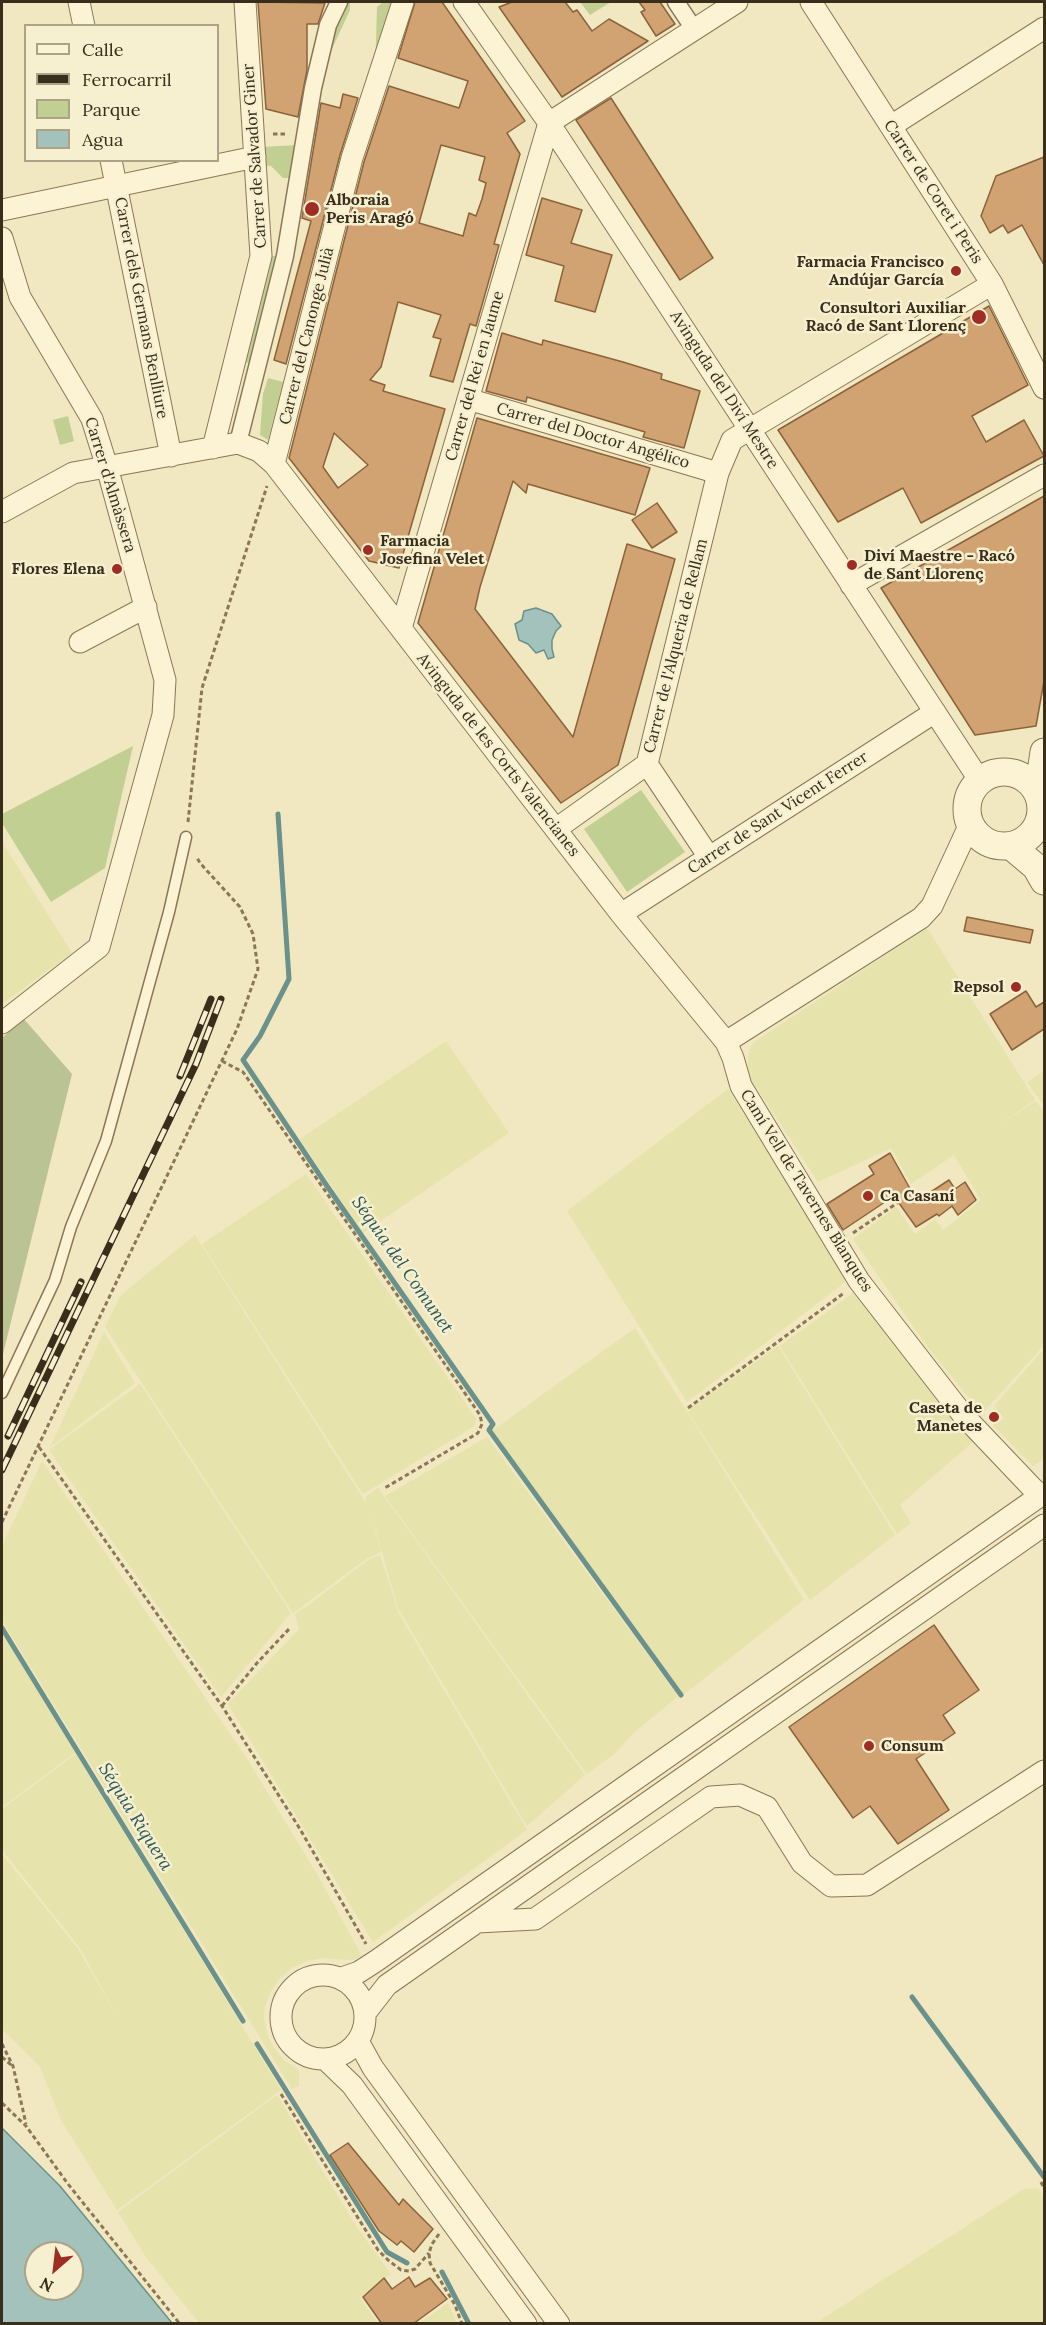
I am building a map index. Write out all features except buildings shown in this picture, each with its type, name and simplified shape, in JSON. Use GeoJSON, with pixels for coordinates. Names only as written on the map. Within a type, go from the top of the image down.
{"type":"FeatureCollection","features":[{"type":"Feature","properties":{"kind":"street"},"geometry":{"type":"LineString","coordinates":[[79,2],[84,24]]}},
{"type":"Feature","properties":{"kind":"street","name":"Carrer de Salvador Giner"},"geometry":{"type":"LineString","coordinates":[[213,448],[261,256],[245,2]]}},
{"type":"Feature","properties":{"kind":"street"},"geometry":{"type":"LineString","coordinates":[[2,512],[73,473],[238,443],[285,256],[313,88],[328,25],[339,2]]}},
{"type":"Feature","properties":{"kind":"street","name":"Carrer del Canonge Julià"},"geometry":{"type":"LineString","coordinates":[[274,464],[352,158],[403,2]]}},
{"type":"Feature","properties":{"kind":"street","name":"Avinguda del Diví Mestre"},"geometry":{"type":"LineString","coordinates":[[464,2],[549,123],[980,781]]}},
{"type":"Feature","properties":{"kind":"street"},"geometry":{"type":"LineString","coordinates":[[676,2],[694,29]]}},
{"type":"Feature","properties":{"kind":"street"},"geometry":{"type":"LineString","coordinates":[[549,123],[735,2]]}},
{"type":"Feature","properties":{"kind":"street","name":"Carrer de Coret i Peris"},"geometry":{"type":"LineString","coordinates":[[811,2],[992,284],[1044,388]]}},
{"type":"Feature","properties":{"kind":"street"},"geometry":{"type":"LineString","coordinates":[[891,126],[1044,28]]}},
{"type":"Feature","properties":{"kind":"street","name":"Carrer del Rei en Jaume"},"geometry":{"type":"LineString","coordinates":[[401,628],[549,123]]}},
{"type":"Feature","properties":{"kind":"street"},"geometry":{"type":"LineString","coordinates":[[2,210],[255,157]]}},
{"type":"Feature","properties":{"kind":"street","name":"Carrer dels Germans Benlliure"},"geometry":{"type":"LineString","coordinates":[[111,162],[171,456]]}},
{"type":"Feature","properties":{"kind":"street","name":"Carrer d'Almàssera"},"geometry":{"type":"LineString","coordinates":[[2,238],[20,297],[92,419],[165,680],[163,715],[99,947],[2,1023]]}},
{"type":"Feature","properties":{"kind":"street","name":"Carrer de l'Alqueria de Rellam"},"geometry":{"type":"LineString","coordinates":[[556,829],[647,764],[718,472],[732,440],[992,284]]}},
{"type":"Feature","properties":{"kind":"street","name":"Carrer del Doctor Angélico"},"geometry":{"type":"LineString","coordinates":[[468,399],[718,472]]}},
{"type":"Feature","properties":{"kind":"street","name":"Avinguda de les Corts Valencianes"},"geometry":{"type":"LineString","coordinates":[[238,443],[259,451],[274,464],[621,914],[726,1042]]}},
{"type":"Feature","properties":{"kind":"street"},"geometry":{"type":"LineString","coordinates":[[851,585],[1044,475]]}},
{"type":"Feature","properties":{"kind":"street"},"geometry":{"type":"LineString","coordinates":[[80,642],[146,607]]}},
{"type":"Feature","properties":{"kind":"street","name":"Carrer de Sant Vicent Ferrer"},"geometry":{"type":"LineString","coordinates":[[621,914],[935,712]]}},
{"type":"Feature","properties":{"kind":"street"},"geometry":{"type":"LineString","coordinates":[[1018,774],[1044,753]]}},
{"type":"Feature","properties":{"kind":"street"},"geometry":{"type":"LineString","coordinates":[[1038,793],[1026,779],[1018,774],[996,772],[980,781],[969,796],[967,815],[970,824],[987,842],[998,846],[1011,846],[1034,832],[1042,813],[1038,793],[1044,753]]}},
{"type":"Feature","properties":{"kind":"street"},"geometry":{"type":"LineString","coordinates":[[647,764],[709,857]]}},
{"type":"Feature","properties":{"kind":"street"},"geometry":{"type":"LineString","coordinates":[[726,1042],[921,918],[932,906],[970,824]]}},
{"type":"Feature","properties":{"kind":"street"},"geometry":{"type":"LineString","coordinates":[[1034,832],[1040,874]]}},
{"type":"Feature","properties":{"kind":"street"},"geometry":{"type":"LineString","coordinates":[[1011,846],[1040,874]]}},
{"type":"Feature","properties":{"kind":"street","name":"Camí Vell de Tavernes Blanques"},"geometry":{"type":"LineString","coordinates":[[726,1042],[741,1086],[859,1281],[963,1415],[1042,1495]]}},
{"type":"Feature","properties":{"kind":"street"},"geometry":{"type":"LineString","coordinates":[[1042,1495],[376,1961],[359,1972],[342,1978],[317,1974],[295,1984],[282,2005],[280,2019],[287,2040],[303,2054],[325,2059],[344,2054],[358,2041],[366,2012],[387,1985],[1044,1525]]}},
{"type":"Feature","properties":{"kind":"street"},"geometry":{"type":"LineString","coordinates":[[477,1922],[535,1919],[711,1797],[740,1796],[767,1807],[802,1863],[831,1886],[867,1885],[1044,1771]]}},
{"type":"Feature","properties":{"kind":"street"},"geometry":{"type":"LineString","coordinates":[[342,1978],[358,1993],[366,2012]]}},
{"type":"Feature","properties":{"kind":"street"},"geometry":{"type":"LineString","coordinates":[[358,2041],[373,2068],[560,2324]]}},
{"type":"Feature","properties":{"kind":"street"},"geometry":{"type":"LineString","coordinates":[[325,2059],[352,2085],[526,2324]]}},
{"type":"Feature","properties":{"kind":"lane"},"geometry":{"type":"LineString","coordinates":[[2,1393],[55,1280],[71,1227],[106,1141],[169,912],[186,837]]}},
{"type":"Feature","properties":{"kind":"path"},"geometry":{"type":"LineString","coordinates":[[254,135],[306,133]]}},
{"type":"Feature","properties":{"kind":"path"},"geometry":{"type":"LineString","coordinates":[[2,1522],[237,1029],[258,969],[253,934],[240,906],[200,864],[186,837],[202,688],[274,464]]}},
{"type":"Feature","properties":{"kind":"path"},"geometry":{"type":"LineString","coordinates":[[222,1061],[243,1072],[480,1415],[482,1424],[478,1433],[383,1489]]}},
{"type":"Feature","properties":{"kind":"path"},"geometry":{"type":"LineString","coordinates":[[838,1246],[855,1230],[915,1191]]}},
{"type":"Feature","properties":{"kind":"path"},"geometry":{"type":"LineString","coordinates":[[688,1408],[859,1281]]}},
{"type":"Feature","properties":{"kind":"path"},"geometry":{"type":"LineString","coordinates":[[39,1447],[222,1706],[300,1829],[376,1961]]}},
{"type":"Feature","properties":{"kind":"path"},"geometry":{"type":"LineString","coordinates":[[222,1706],[257,1663],[289,1629]]}},
{"type":"Feature","properties":{"kind":"path"},"geometry":{"type":"LineString","coordinates":[[2,2044],[12,2066],[26,2126]]}},
{"type":"Feature","properties":{"kind":"path"},"geometry":{"type":"LineString","coordinates":[[2,2057],[12,2066]]}},
{"type":"Feature","properties":{"kind":"path"},"geometry":{"type":"LineString","coordinates":[[281,2094],[378,2250],[401,2270],[415,2269],[429,2253],[437,2235],[453,2224]]}},
{"type":"Feature","properties":{"kind":"path"},"geometry":{"type":"LineString","coordinates":[[2,2103],[26,2126],[68,2184],[180,2324]]}},
{"type":"Feature","properties":{"kind":"path"},"geometry":{"type":"LineString","coordinates":[[1041,2182],[1044,2188]]}},
{"type":"Feature","properties":{"kind":"path"},"geometry":{"type":"LineString","coordinates":[[429,2253],[430,2262],[455,2305],[462,2324]]}},
{"type":"Feature","properties":{"kind":"shaded area"},"geometry":{"type":"Polygon","coordinates":[[[2,842],[72,953],[2,1004],[2,842]]]}},
{"type":"Feature","properties":{"kind":"shaded area"},"geometry":{"type":"Polygon","coordinates":[[[927,928],[1035,1100],[996,1127],[1036,1101],[1044,1112],[1044,1345],[982,1414],[926,1345],[853,1239],[896,1207],[915,1234],[935,1219],[943,1230],[981,1200],[954,1155],[911,1184],[891,1148],[818,1182],[749,1076],[747,1068],[749,1051],[754,1042],[927,928]]]}},
{"type":"Feature","properties":{"kind":"shaded area"},"geometry":{"type":"Polygon","coordinates":[[[446,1041],[509,1133],[363,1233],[300,1139],[446,1041]]]}},
{"type":"Feature","properties":{"kind":"shaded area"},"geometry":{"type":"Polygon","coordinates":[[[1044,1071],[1044,1106],[1027,1082],[1044,1071]]]}},
{"type":"Feature","properties":{"kind":"shaded area"},"geometry":{"type":"Polygon","coordinates":[[[728,1089],[847,1277],[843,1284],[687,1402],[567,1211],[728,1089]]]}},
{"type":"Feature","properties":{"kind":"shaded area"},"geometry":{"type":"Polygon","coordinates":[[[306,1174],[477,1420],[473,1427],[363,1494],[202,1244],[306,1174]]]}},
{"type":"Feature","properties":{"kind":"shaded area"},"geometry":{"type":"Polygon","coordinates":[[[195,1235],[366,1503],[366,1497],[378,1488],[585,1775],[527,1826],[398,1608],[369,1507],[381,1552],[366,1559],[293,1613],[105,1327],[121,1295],[195,1235]]]}},
{"type":"Feature","properties":{"kind":"shaded area"},"geometry":{"type":"Polygon","coordinates":[[[857,1290],[974,1441],[900,1505],[911,1523],[897,1534],[780,1346],[857,1290]]]}},
{"type":"Feature","properties":{"kind":"shaded area"},"geometry":{"type":"Polygon","coordinates":[[[635,1328],[804,1600],[683,1695],[492,1431],[635,1328]]]}},
{"type":"Feature","properties":{"kind":"shaded area"},"geometry":{"type":"Polygon","coordinates":[[[104,1332],[135,1383],[50,1447],[104,1332]]]}},
{"type":"Feature","properties":{"kind":"shaded area"},"geometry":{"type":"Polygon","coordinates":[[[778,1346],[895,1535],[810,1600],[688,1412],[778,1346]]]}},
{"type":"Feature","properties":{"kind":"shaded area"},"geometry":{"type":"Polygon","coordinates":[[[1044,1349],[1044,1459],[1033,1466],[993,1425],[1004,1418],[994,1406],[1044,1349]]]}},
{"type":"Feature","properties":{"kind":"shaded area"},"geometry":{"type":"Polygon","coordinates":[[[140,1384],[291,1613],[221,1697],[49,1450],[140,1384]]]}},
{"type":"Feature","properties":{"kind":"shaded area"},"geometry":{"type":"Polygon","coordinates":[[[487,1437],[678,1696],[635,1732],[613,1755],[587,1774],[385,1496],[487,1437]]]}},
{"type":"Feature","properties":{"kind":"shaded area"},"geometry":{"type":"Polygon","coordinates":[[[42,1461],[246,1757],[317,1874],[362,1956],[352,1960],[323,1958],[307,1961],[292,1968],[280,1978],[271,1991],[265,2006],[264,2019],[274,2048],[285,2061],[299,2070],[299,2086],[292,2089],[2,1621],[2,1546],[42,1461]]]}},
{"type":"Feature","properties":{"kind":"shaded area"},"geometry":{"type":"Polygon","coordinates":[[[380,1555],[399,1614],[527,1830],[373,1942],[228,1704],[299,1629],[295,1615],[367,1561],[380,1555]]]}},
{"type":"Feature","properties":{"kind":"shaded area"},"geometry":{"type":"Polygon","coordinates":[[[2,1631],[76,1752],[2,1807],[2,1631]]]}},
{"type":"Feature","properties":{"kind":"shaded area"},"geometry":{"type":"Polygon","coordinates":[[[76,1754],[281,2090],[117,2210],[61,2120],[40,2067],[2,2029],[2,1854],[78,1949],[118,2018],[80,1948],[2,1850],[2,1809],[76,1754]]]}},
{"type":"Feature","properties":{"kind":"shaded area"},"geometry":{"type":"Polygon","coordinates":[[[277,2095],[354,2223],[391,2274],[360,2298],[378,2323],[199,2323],[146,2257],[118,2212],[277,2095]]]}},
{"type":"Feature","properties":{"kind":"shaded area"},"geometry":{"type":"Polygon","coordinates":[[[1038,2188],[1044,2198],[1044,2323],[816,2323],[1024,2189],[1038,2188]]]}},
{"type":"Feature","properties":{"kind":"shaded area"},"geometry":{"type":"Polygon","coordinates":[[[448,2303],[457,2323],[420,2323],[448,2303]]]}},
{"type":"Feature","properties":{"kind":"green space"},"geometry":{"type":"Polygon","coordinates":[[[343,2],[350,2],[350,10],[327,60],[343,2]]]}},
{"type":"Feature","properties":{"kind":"green space"},"geometry":{"type":"Polygon","coordinates":[[[383,2],[398,2],[375,73],[377,7],[383,2]]]}},
{"type":"Feature","properties":{"kind":"green space"},"geometry":{"type":"Polygon","coordinates":[[[580,2],[611,2],[590,15],[580,2]]]}},
{"type":"Feature","properties":{"kind":"green space"},"geometry":{"type":"Polygon","coordinates":[[[297,145],[297,178],[283,178],[271,166],[262,165],[262,147],[297,145]]]}},
{"type":"Feature","properties":{"kind":"green space"},"geometry":{"type":"Polygon","coordinates":[[[269,256],[279,256],[251,364],[243,361],[269,256]]]}},
{"type":"Feature","properties":{"kind":"green space"},"geometry":{"type":"Polygon","coordinates":[[[268,378],[283,382],[268,440],[260,435],[263,394],[268,378]]]}},
{"type":"Feature","properties":{"kind":"green space"},"geometry":{"type":"Polygon","coordinates":[[[68,416],[74,441],[60,445],[53,420],[68,416]]]}},
{"type":"Feature","properties":{"kind":"green space"},"geometry":{"type":"Polygon","coordinates":[[[133,746],[105,868],[51,902],[2,823],[2,814],[133,746]]]}},
{"type":"Feature","properties":{"kind":"green space"},"geometry":{"type":"Polygon","coordinates":[[[641,790],[685,852],[627,892],[584,829],[641,790]]]}},
{"type":"Feature","properties":{"kind":"green space"},"geometry":{"type":"Polygon","coordinates":[[[23,1018],[72,1074],[2,1358],[2,1038],[23,1018]]]}},
{"type":"Feature","properties":{"kind":"water"},"geometry":{"type":"Polygon","coordinates":[[[536,608],[552,614],[561,626],[552,640],[554,657],[548,659],[544,650],[536,653],[528,644],[519,640],[515,624],[522,620],[524,611],[536,608]]]}},
{"type":"Feature","properties":{"kind":"water"},"geometry":{"type":"Polygon","coordinates":[[[2,2128],[60,2186],[172,2323],[2,2323],[2,2128]]]}},
{"type":"Feature","properties":{"kind":"waterway","name":"Séquia del Comunet"},"geometry":{"type":"LineString","coordinates":[[278,814],[289,979],[260,1036],[243,1060],[327,1186],[493,1424],[489,1430],[681,1695]]}},
{"type":"Feature","properties":{"kind":"waterway","name":"Séquia Riquera"},"geometry":{"type":"LineString","coordinates":[[2,1628],[243,2021]]}},
{"type":"Feature","properties":{"kind":"waterway","name":"Séquia del Comunet"},"geometry":{"type":"LineString","coordinates":[[912,1997],[1044,2177]]}},
{"type":"Feature","properties":{"kind":"waterway","name":"Séquia Riquera"},"geometry":{"type":"LineString","coordinates":[[257,2044],[387,2252],[407,2263]]}},
{"type":"Feature","properties":{"kind":"waterway","name":"Séquia Riquera"},"geometry":{"type":"LineString","coordinates":[[442,2272],[469,2324]]}},
{"type":"Feature","properties":{"kind":"railway"},"geometry":{"type":"LineString","coordinates":[[180,1076],[211,999]]}},
{"type":"Feature","properties":{"kind":"railway"},"geometry":{"type":"LineString","coordinates":[[2,1470],[196,1064],[221,999]]}},
{"type":"Feature","properties":{"kind":"railway"},"geometry":{"type":"LineString","coordinates":[[8,1436],[81,1282]]}},
{"type":"Feature","properties":{"kind":"place","name":"Alboraia Peris Aragó"},"geometry":{"type":"Point","coordinates":[312,209]}},
{"type":"Feature","properties":{"kind":"place","name":"Farmacia Francisco Andújar García"},"geometry":{"type":"Point","coordinates":[956,271]}},
{"type":"Feature","properties":{"kind":"place","name":"Consultori Auxiliar Racó de Sant Llorenç"},"geometry":{"type":"Point","coordinates":[979,317]}},
{"type":"Feature","properties":{"kind":"place","name":"Farmacia Josefina Velet"},"geometry":{"type":"Point","coordinates":[368,550]}},
{"type":"Feature","properties":{"kind":"place","name":"Diví Maestre - Racó de Sant Llorenç"},"geometry":{"type":"Point","coordinates":[852,565]}},
{"type":"Feature","properties":{"kind":"place","name":"Flores Elena"},"geometry":{"type":"Point","coordinates":[117,569]}},
{"type":"Feature","properties":{"kind":"place","name":"Repsol"},"geometry":{"type":"Point","coordinates":[1016,987]}},
{"type":"Feature","properties":{"kind":"place","name":"Ca Casaní"},"geometry":{"type":"Point","coordinates":[868,1196]}},
{"type":"Feature","properties":{"kind":"place","name":"Caseta de Manetes"},"geometry":{"type":"Point","coordinates":[994,1417]}},
{"type":"Feature","properties":{"kind":"place","name":"Consum"},"geometry":{"type":"Point","coordinates":[869,1746]}}]}
